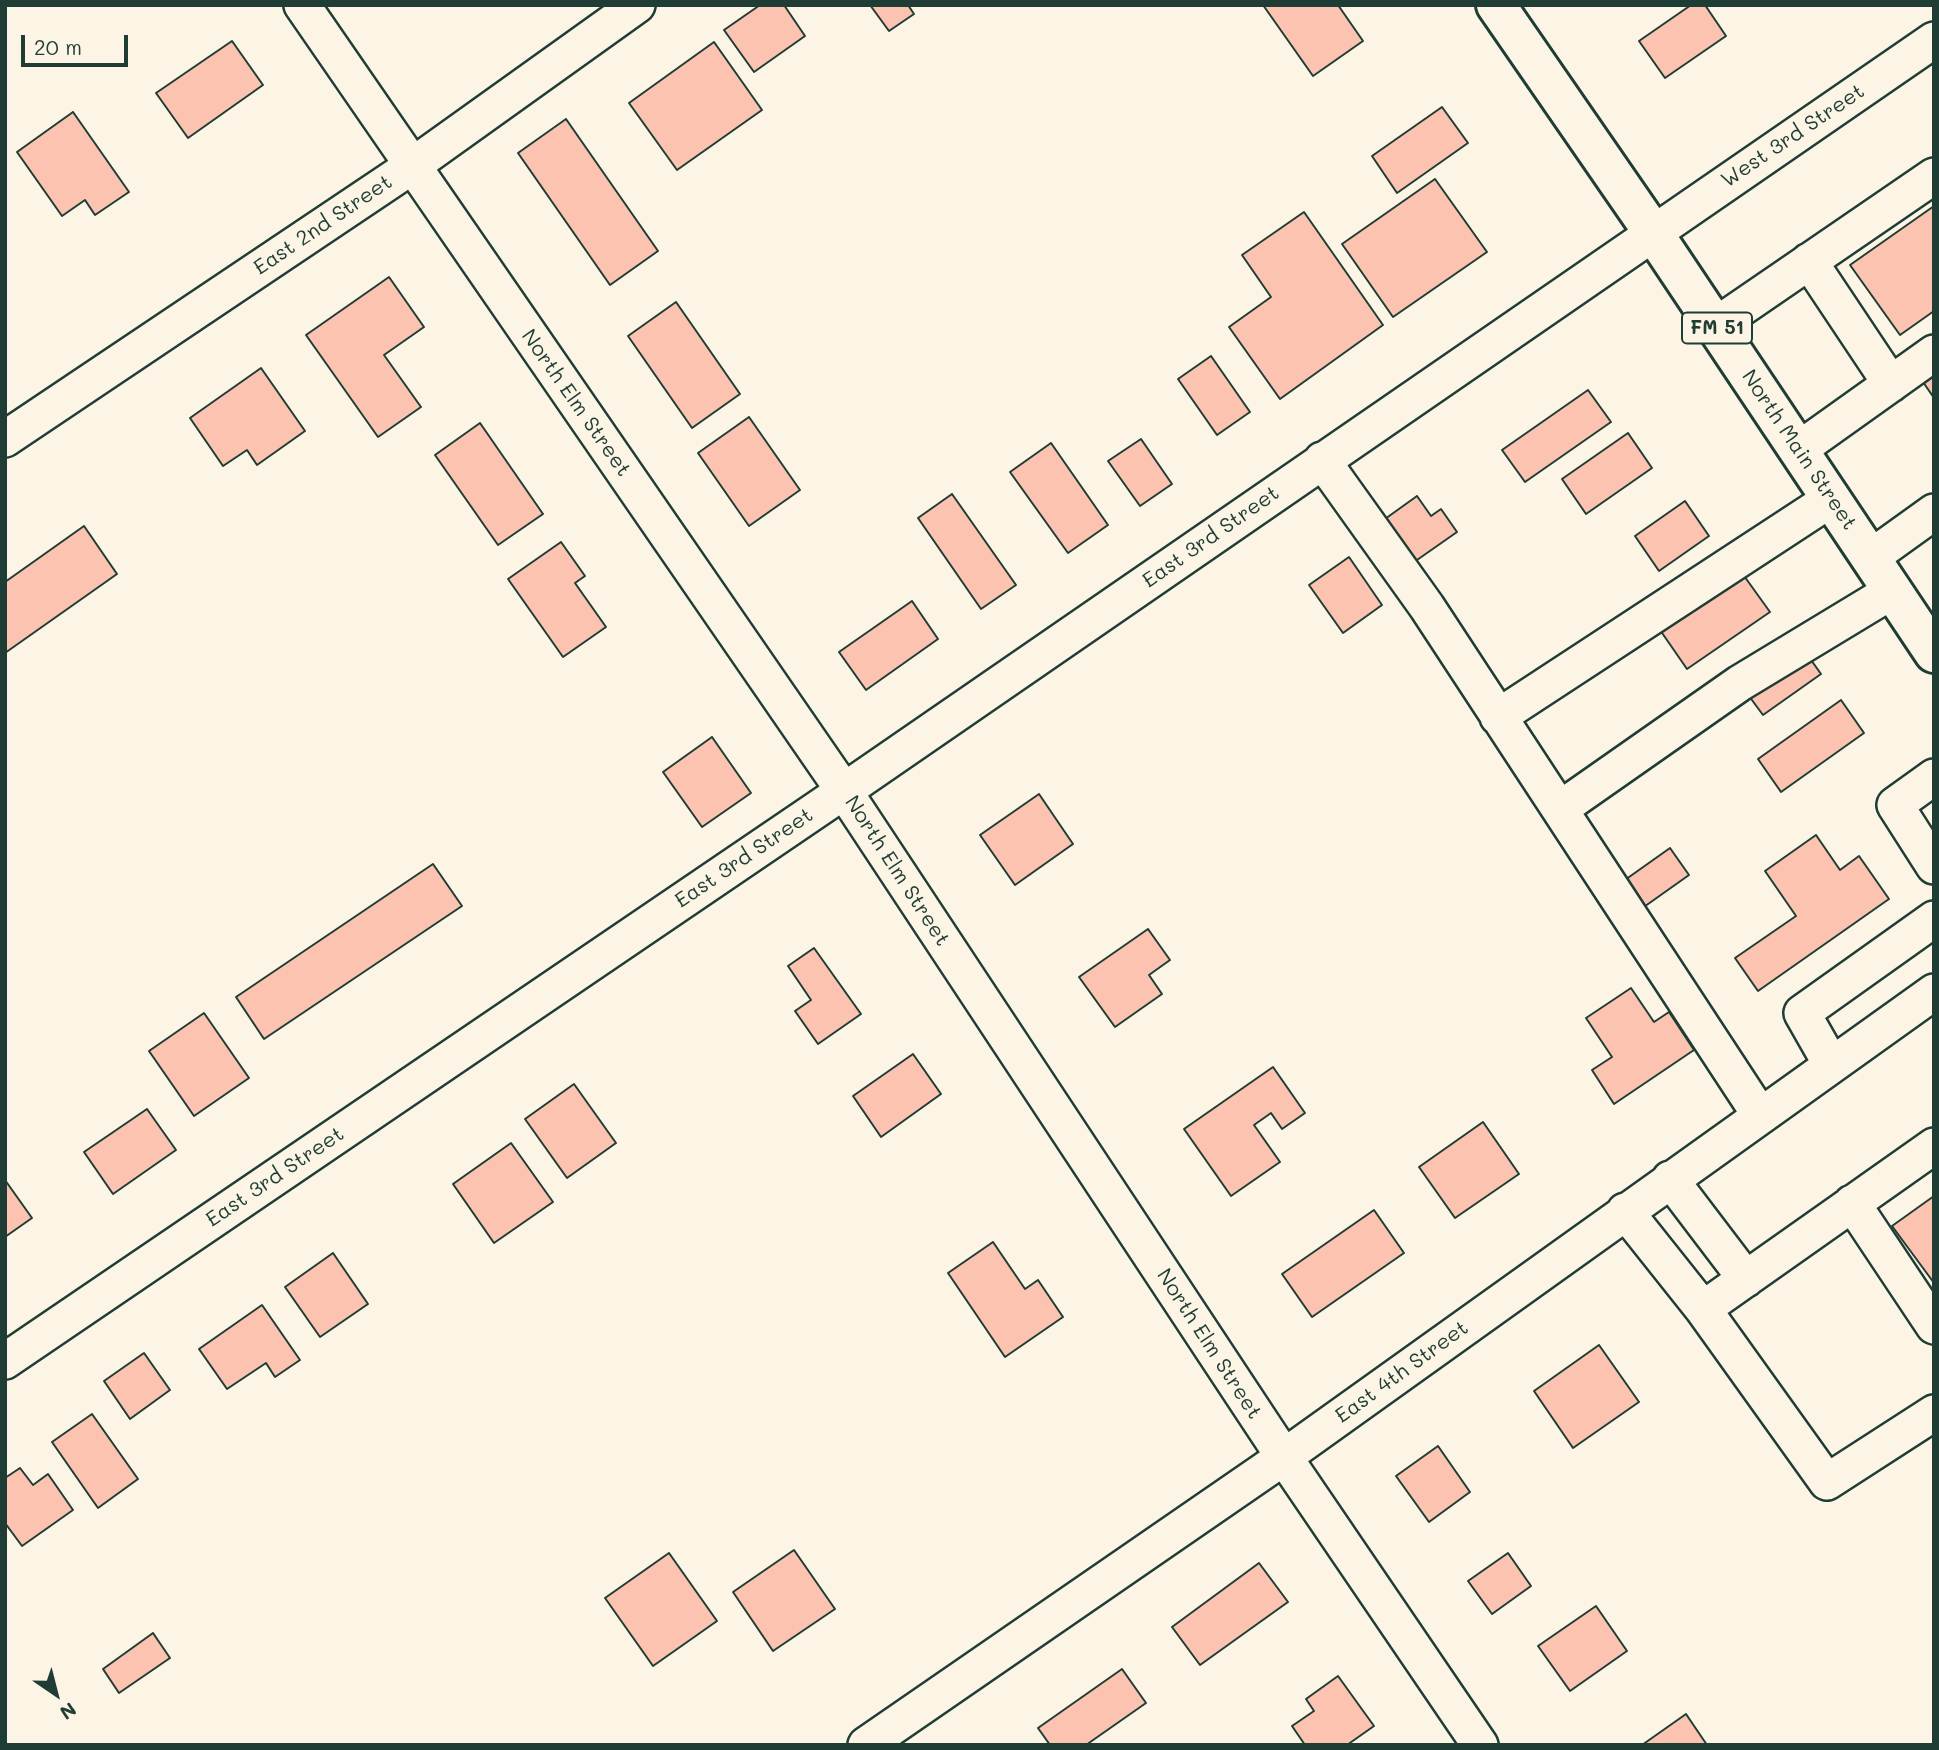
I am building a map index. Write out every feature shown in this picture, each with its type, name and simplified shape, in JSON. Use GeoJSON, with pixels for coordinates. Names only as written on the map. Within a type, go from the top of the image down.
{"type":"FeatureCollection","features":[{"type":"Feature","properties":{"kind":"main road","name":"North Main Street"},"geometry":{"type":"LineString","coordinates":[[1496,5],[1652,231],[1934,653]]}},
{"type":"Feature","properties":{"kind":"street","name":"North Elm Street"},"geometry":{"type":"LineString","coordinates":[[302,5],[844,791],[1284,1457],[1480,1745]]}},
{"type":"Feature","properties":{"kind":"street","name":"East 2nd Street"},"geometry":{"type":"LineString","coordinates":[[5,439],[412,166],[637,5]]}},
{"type":"Feature","properties":{"kind":"street","name":"West 3rd Street"},"geometry":{"type":"LineString","coordinates":[[1652,231],[1934,40]]}},
{"type":"Feature","properties":{"kind":"street"},"geometry":{"type":"LineString","coordinates":[[1716,326],[1934,176]]}},
{"type":"Feature","properties":{"kind":"street","name":"East 3rd Street"},"geometry":{"type":"LineString","coordinates":[[5,1361],[844,791],[1652,231]]}},
{"type":"Feature","properties":{"kind":"street"},"geometry":{"type":"LineString","coordinates":[[1810,261],[1891,384]]}},
{"type":"Feature","properties":{"kind":"street"},"geometry":{"type":"LineString","coordinates":[[1798,450],[1934,353]]}},
{"type":"Feature","properties":{"kind":"street"},"geometry":{"type":"LineString","coordinates":[[1322,460],[1427,607],[1760,1115]]}},
{"type":"Feature","properties":{"kind":"street"},"geometry":{"type":"LineString","coordinates":[[1498,717],[1831,499]]}},
{"type":"Feature","properties":{"kind":"street"},"geometry":{"type":"LineString","coordinates":[[1870,558],[1934,512]]}},
{"type":"Feature","properties":{"kind":"street"},"geometry":{"type":"LineString","coordinates":[[1560,809],[1740,683],[1892,591]]}},
{"type":"Feature","properties":{"kind":"street"},"geometry":{"type":"LineString","coordinates":[[1934,777],[1895,805],[1934,866]]}},
{"type":"Feature","properties":{"kind":"street"},"geometry":{"type":"LineString","coordinates":[[1832,1064],[1802,1013],[1934,919]]}},
{"type":"Feature","properties":{"kind":"street","name":"East 4th Street"},"geometry":{"type":"LineString","coordinates":[[866,1745],[1284,1457],[1934,992]]}},
{"type":"Feature","properties":{"kind":"street"},"geometry":{"type":"LineString","coordinates":[[1703,1309],[1934,1146]]}},
{"type":"Feature","properties":{"kind":"street"},"geometry":{"type":"LineString","coordinates":[[1670,1179],[1746,1279]]}},
{"type":"Feature","properties":{"kind":"street"},"geometry":{"type":"LineString","coordinates":[[1852,1203],[1934,1326]]}},
{"type":"Feature","properties":{"kind":"street"},"geometry":{"type":"LineString","coordinates":[[1625,1211],[1703,1309],[1827,1482],[1934,1413]]}},
{"type":"Feature","properties":{"kind":"building"},"geometry":{"type":"Polygon","coordinates":[[[760,5],[784,5],[805,36],[754,72],[724,30],[760,5]]]}},
{"type":"Feature","properties":{"kind":"building"},"geometry":{"type":"Polygon","coordinates":[[[870,5],[908,5],[914,14],[889,31],[870,5]]]}},
{"type":"Feature","properties":{"kind":"building"},"geometry":{"type":"Polygon","coordinates":[[[1263,5],[1338,5],[1363,41],[1313,76],[1263,5]]]}},
{"type":"Feature","properties":{"kind":"building"},"geometry":{"type":"Polygon","coordinates":[[[1691,5],[1705,5],[1726,36],[1665,78],[1639,41],[1691,5]]]}},
{"type":"Feature","properties":{"kind":"building"},"geometry":{"type":"Polygon","coordinates":[[[232,41],[263,85],[188,138],[156,93],[232,41]]]}},
{"type":"Feature","properties":{"kind":"building"},"geometry":{"type":"Polygon","coordinates":[[[714,42],[762,110],[677,170],[629,103],[714,42]]]}},
{"type":"Feature","properties":{"kind":"building"},"geometry":{"type":"Polygon","coordinates":[[[1442,107],[1468,143],[1397,193],[1372,156],[1442,107]]]}},
{"type":"Feature","properties":{"kind":"building"},"geometry":{"type":"Polygon","coordinates":[[[73,112],[129,192],[95,215],[85,200],[62,216],[17,152],[73,112]]]}},
{"type":"Feature","properties":{"kind":"building"},"geometry":{"type":"Polygon","coordinates":[[[566,119],[658,251],[610,285],[518,153],[566,119]]]}},
{"type":"Feature","properties":{"kind":"building"},"geometry":{"type":"Polygon","coordinates":[[[1435,179],[1487,252],[1393,317],[1342,244],[1435,179]]]}},
{"type":"Feature","properties":{"kind":"building"},"geometry":{"type":"Polygon","coordinates":[[[1934,206],[1934,311],[1900,335],[1850,265],[1934,206]]]}},
{"type":"Feature","properties":{"kind":"building"},"geometry":{"type":"Polygon","coordinates":[[[1304,212],[1383,325],[1280,399],[1229,327],[1271,297],[1242,255],[1304,212]]]}},
{"type":"Feature","properties":{"kind":"building"},"geometry":{"type":"Polygon","coordinates":[[[389,277],[424,327],[384,355],[421,407],[378,437],[306,335],[389,277]]]}},
{"type":"Feature","properties":{"kind":"building"},"geometry":{"type":"Polygon","coordinates":[[[676,302],[740,394],[692,428],[628,336],[676,302]]]}},
{"type":"Feature","properties":{"kind":"building"},"geometry":{"type":"Polygon","coordinates":[[[1211,356],[1250,412],[1217,435],[1178,379],[1211,356]]]}},
{"type":"Feature","properties":{"kind":"building"},"geometry":{"type":"Polygon","coordinates":[[[261,368],[305,431],[257,465],[247,450],[223,466],[190,418],[261,368]]]}},
{"type":"Feature","properties":{"kind":"building"},"geometry":{"type":"Polygon","coordinates":[[[1934,375],[1934,398],[1923,382],[1934,375]]]}},
{"type":"Feature","properties":{"kind":"building"},"geometry":{"type":"Polygon","coordinates":[[[1588,390],[1611,422],[1525,482],[1502,450],[1588,390]]]}},
{"type":"Feature","properties":{"kind":"building"},"geometry":{"type":"Polygon","coordinates":[[[749,417],[800,490],[749,526],[698,453],[749,417]]]}},
{"type":"Feature","properties":{"kind":"building"},"geometry":{"type":"Polygon","coordinates":[[[480,423],[543,514],[498,545],[435,455],[480,423]]]}},
{"type":"Feature","properties":{"kind":"building"},"geometry":{"type":"Polygon","coordinates":[[[1628,433],[1652,468],[1586,514],[1562,479],[1628,433]]]}},
{"type":"Feature","properties":{"kind":"building"},"geometry":{"type":"Polygon","coordinates":[[[1141,439],[1172,484],[1140,506],[1108,461],[1141,439]]]}},
{"type":"Feature","properties":{"kind":"building"},"geometry":{"type":"Polygon","coordinates":[[[1051,443],[1108,525],[1068,553],[1010,472],[1051,443]]]}},
{"type":"Feature","properties":{"kind":"building"},"geometry":{"type":"Polygon","coordinates":[[[952,494],[1016,585],[981,609],[918,518],[952,494]]]}},
{"type":"Feature","properties":{"kind":"building"},"geometry":{"type":"Polygon","coordinates":[[[1417,496],[1431,516],[1441,509],[1457,532],[1407,567],[1378,524],[1417,496]]]}},
{"type":"Feature","properties":{"kind":"building"},"geometry":{"type":"Polygon","coordinates":[[[1685,501],[1709,536],[1659,571],[1635,536],[1685,501]]]}},
{"type":"Feature","properties":{"kind":"building"},"geometry":{"type":"Polygon","coordinates":[[[84,526],[117,574],[5,653],[5,582],[84,526]]]}},
{"type":"Feature","properties":{"kind":"building"},"geometry":{"type":"Polygon","coordinates":[[[561,542],[585,576],[575,583],[606,627],[563,657],[508,579],[561,542]]]}},
{"type":"Feature","properties":{"kind":"building"},"geometry":{"type":"Polygon","coordinates":[[[1349,557],[1382,605],[1343,633],[1309,585],[1349,557]]]}},
{"type":"Feature","properties":{"kind":"building"},"geometry":{"type":"Polygon","coordinates":[[[1742,573],[1770,612],[1687,669],[1660,630],[1742,573]]]}},
{"type":"Feature","properties":{"kind":"building"},"geometry":{"type":"Polygon","coordinates":[[[912,601],[938,639],[866,690],[839,652],[912,601]]]}},
{"type":"Feature","properties":{"kind":"building"},"geometry":{"type":"Polygon","coordinates":[[[1804,650],[1821,674],[1763,715],[1746,692],[1804,650]]]}},
{"type":"Feature","properties":{"kind":"building"},"geometry":{"type":"Polygon","coordinates":[[[1841,700],[1864,733],[1781,792],[1758,759],[1841,700]]]}},
{"type":"Feature","properties":{"kind":"building"},"geometry":{"type":"Polygon","coordinates":[[[712,737],[751,793],[702,827],[663,772],[712,737]]]}},
{"type":"Feature","properties":{"kind":"building"},"geometry":{"type":"Polygon","coordinates":[[[1039,794],[1073,844],[1015,885],[980,835],[1039,794]]]}},
{"type":"Feature","properties":{"kind":"building"},"geometry":{"type":"Polygon","coordinates":[[[1816,835],[1840,870],[1859,856],[1889,899],[1758,991],[1735,958],[1796,916],[1765,871],[1816,835]]]}},
{"type":"Feature","properties":{"kind":"building"},"geometry":{"type":"Polygon","coordinates":[[[1670,848],[1689,875],[1634,914],[1615,887],[1670,848]]]}},
{"type":"Feature","properties":{"kind":"building"},"geometry":{"type":"Polygon","coordinates":[[[433,864],[462,906],[264,1039],[236,997],[433,864]]]}},
{"type":"Feature","properties":{"kind":"building"},"geometry":{"type":"Polygon","coordinates":[[[1148,929],[1170,960],[1149,975],[1162,994],[1115,1027],[1079,977],[1148,929]]]}},
{"type":"Feature","properties":{"kind":"building"},"geometry":{"type":"Polygon","coordinates":[[[814,948],[861,1014],[818,1044],[795,1011],[811,1000],[788,966],[814,948]]]}},
{"type":"Feature","properties":{"kind":"building"},"geometry":{"type":"Polygon","coordinates":[[[1631,988],[1654,1022],[1669,1012],[1694,1050],[1614,1104],[1592,1070],[1612,1057],[1586,1018],[1631,988]]]}},
{"type":"Feature","properties":{"kind":"building"},"geometry":{"type":"Polygon","coordinates":[[[204,1013],[249,1078],[194,1116],[149,1051],[204,1013]]]}},
{"type":"Feature","properties":{"kind":"building"},"geometry":{"type":"Polygon","coordinates":[[[913,1054],[941,1094],[881,1137],[853,1096],[913,1054]]]}},
{"type":"Feature","properties":{"kind":"building"},"geometry":{"type":"Polygon","coordinates":[[[1273,1067],[1305,1113],[1282,1129],[1271,1113],[1254,1125],[1280,1162],[1231,1196],[1184,1129],[1273,1067]]]}},
{"type":"Feature","properties":{"kind":"building"},"geometry":{"type":"Polygon","coordinates":[[[574,1084],[616,1143],[567,1178],[525,1119],[574,1084]]]}},
{"type":"Feature","properties":{"kind":"building"},"geometry":{"type":"Polygon","coordinates":[[[147,1109],[176,1150],[113,1194],[84,1152],[147,1109]]]}},
{"type":"Feature","properties":{"kind":"building"},"geometry":{"type":"Polygon","coordinates":[[[1483,1122],[1519,1174],[1455,1218],[1419,1167],[1483,1122]]]}},
{"type":"Feature","properties":{"kind":"building"},"geometry":{"type":"Polygon","coordinates":[[[511,1143],[553,1202],[494,1243],[453,1184],[511,1143]]]}},
{"type":"Feature","properties":{"kind":"building"},"geometry":{"type":"Polygon","coordinates":[[[5,1180],[32,1218],[5,1237],[5,1180]]]}},
{"type":"Feature","properties":{"kind":"building"},"geometry":{"type":"Polygon","coordinates":[[[1934,1196],[1934,1283],[1892,1226],[1934,1196]]]}},
{"type":"Feature","properties":{"kind":"building"},"geometry":{"type":"Polygon","coordinates":[[[1374,1210],[1404,1253],[1312,1317],[1282,1274],[1374,1210]]]}},
{"type":"Feature","properties":{"kind":"building"},"geometry":{"type":"Polygon","coordinates":[[[993,1242],[1025,1289],[1038,1280],[1063,1317],[1005,1357],[948,1273],[993,1242]]]}},
{"type":"Feature","properties":{"kind":"building"},"geometry":{"type":"Polygon","coordinates":[[[333,1253],[368,1304],[320,1337],[285,1287],[333,1253]]]}},
{"type":"Feature","properties":{"kind":"building"},"geometry":{"type":"Polygon","coordinates":[[[262,1305],[300,1360],[275,1377],[266,1363],[227,1389],[199,1349],[262,1305]]]}},
{"type":"Feature","properties":{"kind":"building"},"geometry":{"type":"Polygon","coordinates":[[[1599,1345],[1639,1402],[1573,1448],[1534,1391],[1599,1345]]]}},
{"type":"Feature","properties":{"kind":"building"},"geometry":{"type":"Polygon","coordinates":[[[144,1353],[170,1390],[130,1419],[104,1381],[144,1353]]]}},
{"type":"Feature","properties":{"kind":"building"},"geometry":{"type":"Polygon","coordinates":[[[92,1414],[138,1479],[98,1508],[52,1442],[92,1414]]]}},
{"type":"Feature","properties":{"kind":"building"},"geometry":{"type":"Polygon","coordinates":[[[1438,1446],[1470,1492],[1429,1522],[1396,1476],[1438,1446]]]}},
{"type":"Feature","properties":{"kind":"building"},"geometry":{"type":"Polygon","coordinates":[[[20,1468],[33,1485],[48,1474],[73,1510],[22,1546],[5,1523],[5,1478],[20,1468]]]}},
{"type":"Feature","properties":{"kind":"building"},"geometry":{"type":"Polygon","coordinates":[[[794,1550],[835,1609],[773,1651],[733,1592],[794,1550]]]}},
{"type":"Feature","properties":{"kind":"building"},"geometry":{"type":"Polygon","coordinates":[[[669,1553],[717,1621],[653,1666],[605,1598],[669,1553]]]}},
{"type":"Feature","properties":{"kind":"building"},"geometry":{"type":"Polygon","coordinates":[[[1508,1553],[1531,1586],[1492,1614],[1468,1581],[1508,1553]]]}},
{"type":"Feature","properties":{"kind":"building"},"geometry":{"type":"Polygon","coordinates":[[[1259,1563],[1288,1602],[1200,1665],[1172,1627],[1259,1563]]]}},
{"type":"Feature","properties":{"kind":"building"},"geometry":{"type":"Polygon","coordinates":[[[1596,1606],[1627,1651],[1570,1691],[1538,1646],[1596,1606]]]}},
{"type":"Feature","properties":{"kind":"building"},"geometry":{"type":"Polygon","coordinates":[[[153,1633],[170,1658],[119,1693],[103,1669],[153,1633]]]}},
{"type":"Feature","properties":{"kind":"building"},"geometry":{"type":"Polygon","coordinates":[[[1122,1669],[1146,1703],[1086,1745],[1050,1745],[1038,1728],[1122,1669]]]}},
{"type":"Feature","properties":{"kind":"building"},"geometry":{"type":"Polygon","coordinates":[[[1338,1676],[1374,1726],[1347,1745],[1305,1745],[1292,1726],[1314,1711],[1306,1699],[1338,1676]]]}},
{"type":"Feature","properties":{"kind":"building"},"geometry":{"type":"Polygon","coordinates":[[[1686,1714],[1707,1745],[1642,1745],[1686,1714]]]}}]}
